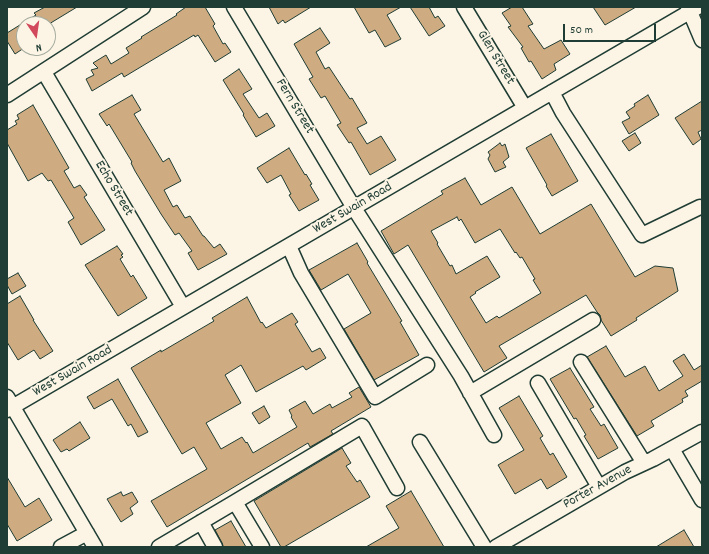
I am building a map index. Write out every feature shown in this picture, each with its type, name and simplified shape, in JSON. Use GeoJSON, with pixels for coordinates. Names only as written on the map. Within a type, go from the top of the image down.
{"type":"FeatureCollection","features":[{"type":"Feature","properties":{"kind":"street"},"geometry":{"type":"LineString","coordinates":[[7,95],[143,7]]}},
{"type":"Feature","properties":{"kind":"street","name":"Fern Street"},"geometry":{"type":"LineString","coordinates":[[234,7],[354,208],[449,357],[494,435]]}},
{"type":"Feature","properties":{"kind":"street","name":"Glen Street"},"geometry":{"type":"LineString","coordinates":[[464,7],[525,108]]}},
{"type":"Feature","properties":{"kind":"street"},"geometry":{"type":"LineString","coordinates":[[692,9],[702,40]]}},
{"type":"Feature","properties":{"kind":"street","name":"West Swain Road"},"geometry":{"type":"LineString","coordinates":[[9,404],[183,307],[692,9]]}},
{"type":"Feature","properties":{"kind":"street","name":"Echo Street"},"geometry":{"type":"LineString","coordinates":[[44,72],[183,307]]}},
{"type":"Feature","properties":{"kind":"street"},"geometry":{"type":"LineString","coordinates":[[552,92],[563,113],[642,236],[700,207]]}},
{"type":"Feature","properties":{"kind":"street"},"geometry":{"type":"LineString","coordinates":[[285,248],[348,363]]}},
{"type":"Feature","properties":{"kind":"street"},"geometry":{"type":"LineString","coordinates":[[285,248],[376,397],[428,365]]}},
{"type":"Feature","properties":{"kind":"street"},"geometry":{"type":"LineString","coordinates":[[470,393],[593,320]]}},
{"type":"Feature","properties":{"kind":"street"},"geometry":{"type":"LineString","coordinates":[[581,362],[644,463]]}},
{"type":"Feature","properties":{"kind":"street"},"geometry":{"type":"LineString","coordinates":[[538,383],[599,487]]}},
{"type":"Feature","properties":{"kind":"street"},"geometry":{"type":"LineString","coordinates":[[9,404],[95,547]]}},
{"type":"Feature","properties":{"kind":"street"},"geometry":{"type":"LineString","coordinates":[[159,547],[362,426],[397,488]]}},
{"type":"Feature","properties":{"kind":"street","name":"Porter Avenue"},"geometry":{"type":"LineString","coordinates":[[496,547],[625,472],[672,449],[702,432]]}},
{"type":"Feature","properties":{"kind":"street"},"geometry":{"type":"LineString","coordinates":[[420,442],[484,547]]}},
{"type":"Feature","properties":{"kind":"street"},"geometry":{"type":"LineString","coordinates":[[672,449],[702,500]]}},
{"type":"Feature","properties":{"kind":"street"},"geometry":{"type":"LineString","coordinates":[[235,502],[262,547]]}},
{"type":"Feature","properties":{"kind":"street"},"geometry":{"type":"LineString","coordinates":[[201,522],[215,547]]}},
{"type":"Feature","properties":{"kind":"street"},"geometry":{"type":"LineString","coordinates":[[61,547],[87,533]]}},
{"type":"Feature","properties":{"kind":"building"},"geometry":{"type":"Polygon","coordinates":[[[45,7],[77,7],[56,20],[56,16],[34,16],[36,15],[34,13],[45,7]]]}},
{"type":"Feature","properties":{"kind":"building"},"geometry":{"type":"Polygon","coordinates":[[[186,7],[205,7],[215,24],[213,26],[223,44],[225,43],[231,52],[215,62],[198,35],[195,37],[194,35],[124,77],[122,73],[92,91],[86,79],[94,75],[91,70],[98,68],[93,63],[106,55],[111,64],[129,53],[126,48],[177,15],[176,14],[186,7]]]}},
{"type":"Feature","properties":{"kind":"building"},"geometry":{"type":"Polygon","coordinates":[[[269,7],[311,7],[285,23],[283,20],[278,24],[269,7]]]}},
{"type":"Feature","properties":{"kind":"building"},"geometry":{"type":"Polygon","coordinates":[[[354,7],[401,7],[387,15],[401,39],[385,47],[375,30],[369,33],[354,7]]]}},
{"type":"Feature","properties":{"kind":"building"},"geometry":{"type":"Polygon","coordinates":[[[410,7],[429,7],[435,18],[438,16],[445,26],[429,36],[410,7]]]}},
{"type":"Feature","properties":{"kind":"building"},"geometry":{"type":"Polygon","coordinates":[[[512,7],[522,7],[533,24],[528,26],[544,49],[561,40],[570,54],[554,64],[556,70],[542,79],[531,61],[529,62],[521,48],[523,47],[508,27],[511,26],[502,13],[512,7]]]}},
{"type":"Feature","properties":{"kind":"building"},"geometry":{"type":"Polygon","coordinates":[[[593,7],[636,7],[605,25],[593,7]]]}},
{"type":"Feature","properties":{"kind":"building"},"geometry":{"type":"Polygon","coordinates":[[[16,27],[15,54],[7,41],[7,33],[16,27]]]}},
{"type":"Feature","properties":{"kind":"building"},"geometry":{"type":"Polygon","coordinates":[[[320,28],[330,43],[316,52],[325,69],[329,67],[350,99],[352,98],[367,123],[357,128],[367,144],[381,136],[396,160],[370,175],[351,142],[349,143],[337,125],[341,123],[325,96],[321,98],[309,79],[313,77],[294,44],[320,28]]]}},
{"type":"Feature","properties":{"kind":"building"},"geometry":{"type":"Polygon","coordinates":[[[239,69],[252,89],[243,94],[259,118],[267,113],[275,126],[256,137],[223,80],[239,69]]]}},
{"type":"Feature","properties":{"kind":"building"},"geometry":{"type":"Polygon","coordinates":[[[132,95],[141,110],[134,114],[163,162],[169,158],[181,181],[164,190],[173,207],[177,205],[185,218],[190,216],[203,236],[214,248],[220,244],[227,254],[198,270],[188,253],[192,251],[179,233],[175,235],[135,171],[131,163],[132,162],[109,124],[107,126],[99,114],[132,95]]]}},
{"type":"Feature","properties":{"kind":"building"},"geometry":{"type":"Polygon","coordinates":[[[648,95],[659,115],[629,134],[622,122],[630,118],[626,112],[635,106],[634,104],[648,95]]]}},
{"type":"Feature","properties":{"kind":"building"},"geometry":{"type":"Polygon","coordinates":[[[702,101],[702,130],[698,132],[701,139],[693,145],[675,118],[702,101]]]}},
{"type":"Feature","properties":{"kind":"building"},"geometry":{"type":"Polygon","coordinates":[[[33,105],[69,168],[64,171],[74,188],[80,185],[87,195],[84,197],[105,230],[81,245],[68,222],[74,218],[51,180],[48,181],[42,173],[28,181],[7,143],[7,130],[17,124],[15,121],[19,119],[17,115],[33,105]]]}},
{"type":"Feature","properties":{"kind":"building"},"geometry":{"type":"Polygon","coordinates":[[[635,133],[641,143],[629,151],[622,141],[635,133]]]}},
{"type":"Feature","properties":{"kind":"building"},"geometry":{"type":"Polygon","coordinates":[[[551,134],[578,181],[552,196],[526,148],[551,134]]]}},
{"type":"Feature","properties":{"kind":"building"},"geometry":{"type":"Polygon","coordinates":[[[500,143],[502,146],[505,144],[509,157],[503,162],[506,167],[495,172],[488,159],[490,155],[488,152],[500,143]]]}},
{"type":"Feature","properties":{"kind":"building"},"geometry":{"type":"Polygon","coordinates":[[[289,148],[312,184],[310,185],[319,200],[299,211],[289,195],[291,194],[281,175],[267,183],[257,168],[289,148]]]}},
{"type":"Feature","properties":{"kind":"building"},"geometry":{"type":"Polygon","coordinates":[[[465,178],[481,205],[512,187],[540,234],[591,204],[635,277],[655,266],[673,268],[678,291],[636,318],[637,320],[611,336],[601,320],[600,315],[586,295],[499,346],[507,358],[484,372],[408,245],[394,254],[381,231],[443,194],[441,191],[465,178]],[[457,217],[431,231],[438,243],[437,244],[450,266],[452,265],[456,274],[487,256],[500,277],[475,292],[476,293],[470,297],[486,323],[497,316],[499,318],[541,293],[533,280],[535,279],[522,257],[520,258],[516,252],[515,253],[500,229],[475,243],[461,219],[459,221],[457,217]]]}},
{"type":"Feature","properties":{"kind":"building"},"geometry":{"type":"Polygon","coordinates":[[[357,243],[368,262],[367,263],[402,321],[400,322],[419,355],[374,380],[344,329],[371,313],[348,274],[321,290],[309,270],[357,243]]]}},
{"type":"Feature","properties":{"kind":"building"},"geometry":{"type":"Polygon","coordinates":[[[117,246],[123,254],[121,255],[123,257],[120,259],[131,277],[133,275],[147,298],[118,316],[85,265],[117,246]]]}},
{"type":"Feature","properties":{"kind":"building"},"geometry":{"type":"Polygon","coordinates":[[[18,273],[26,286],[12,294],[7,285],[7,279],[18,273]]]}},
{"type":"Feature","properties":{"kind":"building"},"geometry":{"type":"Polygon","coordinates":[[[20,296],[33,320],[53,351],[40,359],[34,350],[18,360],[7,342],[7,304],[20,296]]]}},
{"type":"Feature","properties":{"kind":"building"},"geometry":{"type":"Polygon","coordinates":[[[247,297],[261,323],[262,322],[266,328],[292,313],[298,322],[295,324],[312,352],[320,348],[326,358],[306,370],[303,366],[256,392],[241,365],[225,375],[241,403],[206,423],[221,449],[242,437],[246,443],[247,442],[253,453],[297,427],[289,410],[305,401],[313,414],[330,404],[332,408],[352,397],[349,393],[359,387],[371,407],[331,431],[333,434],[310,447],[308,443],[167,527],[151,501],[207,469],[194,447],[182,454],[131,368],[214,321],[212,318],[247,297]]]}},
{"type":"Feature","properties":{"kind":"building"},"geometry":{"type":"Polygon","coordinates":[[[606,346],[625,377],[645,366],[659,391],[683,376],[673,361],[684,354],[694,370],[702,365],[702,381],[685,391],[688,396],[682,399],[683,402],[651,421],[654,426],[637,436],[587,357],[606,346]]]}},
{"type":"Feature","properties":{"kind":"building"},"geometry":{"type":"Polygon","coordinates":[[[570,368],[594,407],[590,409],[601,426],[604,424],[618,448],[598,459],[584,436],[586,435],[576,418],[574,419],[550,379],[570,368]]]}},
{"type":"Feature","properties":{"kind":"building"},"geometry":{"type":"Polygon","coordinates":[[[118,379],[148,432],[138,437],[131,424],[128,426],[112,399],[94,409],[87,397],[118,379]]]}},
{"type":"Feature","properties":{"kind":"building"},"geometry":{"type":"Polygon","coordinates":[[[519,396],[543,436],[540,438],[550,455],[553,453],[567,477],[547,489],[541,479],[515,494],[498,465],[524,450],[499,408],[519,396]]]}},
{"type":"Feature","properties":{"kind":"building"},"geometry":{"type":"Polygon","coordinates":[[[264,406],[270,417],[259,424],[252,413],[264,406]]]}},
{"type":"Feature","properties":{"kind":"building"},"geometry":{"type":"Polygon","coordinates":[[[80,422],[90,438],[69,451],[67,449],[61,452],[53,440],[80,422]]]}},
{"type":"Feature","properties":{"kind":"building"},"geometry":{"type":"Polygon","coordinates":[[[342,448],[351,463],[346,466],[357,482],[360,480],[370,497],[284,547],[281,547],[254,501],[342,448]]]}},
{"type":"Feature","properties":{"kind":"building"},"geometry":{"type":"Polygon","coordinates":[[[7,477],[25,507],[39,498],[52,520],[17,541],[7,524],[7,477]]]}},
{"type":"Feature","properties":{"kind":"building"},"geometry":{"type":"Polygon","coordinates":[[[411,491],[444,547],[366,547],[399,528],[386,506],[411,491]]]}},
{"type":"Feature","properties":{"kind":"building"},"geometry":{"type":"Polygon","coordinates":[[[121,492],[123,496],[132,492],[138,502],[130,508],[133,514],[121,522],[107,499],[121,492]]]}},
{"type":"Feature","properties":{"kind":"building"},"geometry":{"type":"Polygon","coordinates":[[[231,521],[246,547],[223,547],[215,530],[231,521]]]}},
{"type":"Feature","properties":{"kind":"building"},"geometry":{"type":"Polygon","coordinates":[[[684,530],[694,547],[656,547],[684,530]]]}}]}
